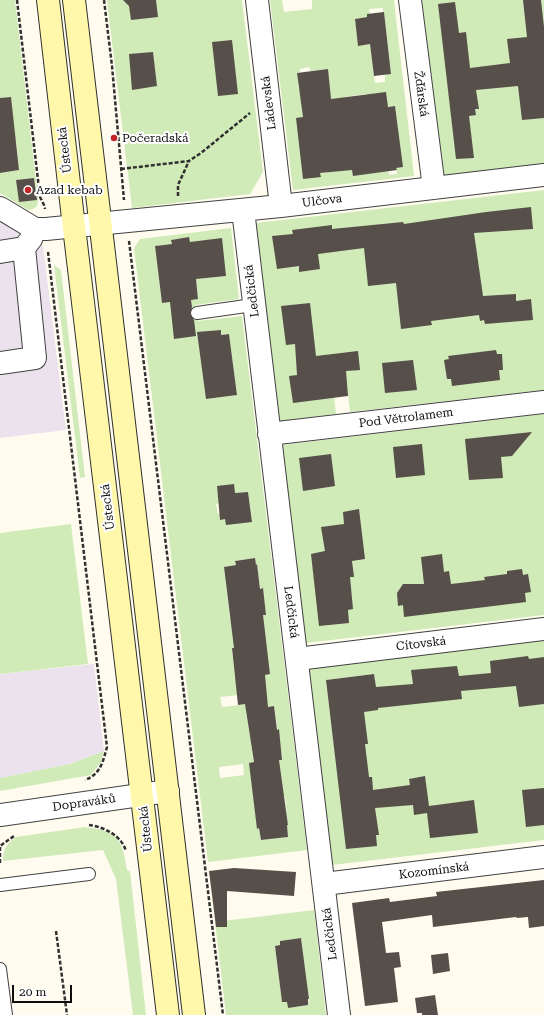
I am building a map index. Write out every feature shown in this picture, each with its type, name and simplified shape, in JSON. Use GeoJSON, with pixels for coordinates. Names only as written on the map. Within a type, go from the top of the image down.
{"type":"FeatureCollection","features":[{"type":"Feature","properties":{"kind":"main road","name":"Ústecká"},"geometry":{"type":"LineString","coordinates":[[48,0],[168,1015]]}},
{"type":"Feature","properties":{"kind":"main road"},"geometry":{"type":"LineString","coordinates":[[74,0],[194,1015]]}},
{"type":"Feature","properties":{"kind":"street","name":"Ládevská"},"geometry":{"type":"LineString","coordinates":[[257,0],[281,206]]}},
{"type":"Feature","properties":{"kind":"street","name":"Žďárská"},"geometry":{"type":"LineString","coordinates":[[410,0],[434,188]]}},
{"type":"Feature","properties":{"kind":"street","name":"Ulčova"},"geometry":{"type":"LineString","coordinates":[[40,220],[46,229],[74,227],[281,206],[544,175]]}},
{"type":"Feature","properties":{"kind":"street"},"geometry":{"type":"LineString","coordinates":[[0,208],[40,220],[31,239],[24,248],[0,252]]}},
{"type":"Feature","properties":{"kind":"street","name":"Ledčická"},"geometry":{"type":"LineString","coordinates":[[243,210],[253,305],[339,1015]]}},
{"type":"Feature","properties":{"kind":"street"},"geometry":{"type":"LineString","coordinates":[[0,363],[35,358],[24,248]]}},
{"type":"Feature","properties":{"kind":"street","name":"Pod Větrolamem"},"geometry":{"type":"LineString","coordinates":[[269,434],[544,402]]}},
{"type":"Feature","properties":{"kind":"street","name":"Cítovská"},"geometry":{"type":"LineString","coordinates":[[297,659],[544,629]]}},
{"type":"Feature","properties":{"kind":"street","name":"Dopraváků"},"geometry":{"type":"LineString","coordinates":[[0,815],[168,791]]}},
{"type":"Feature","properties":{"kind":"street","name":"Kozomínská"},"geometry":{"type":"LineString","coordinates":[[324,884],[544,857]]}},
{"type":"Feature","properties":{"kind":"lane"},"geometry":{"type":"LineString","coordinates":[[196,313],[253,305]]}},
{"type":"Feature","properties":{"kind":"lane"},"geometry":{"type":"LineString","coordinates":[[0,885],[89,874]]}},
{"type":"Feature","properties":{"kind":"lane"},"geometry":{"type":"LineString","coordinates":[[0,969],[6,1015]]}},
{"type":"Feature","properties":{"kind":"path"},"geometry":{"type":"LineString","coordinates":[[17,0],[40,197],[44,205],[40,220]]}},
{"type":"Feature","properties":{"kind":"path"},"geometry":{"type":"LineString","coordinates":[[104,0],[127,221],[223,1015]]}},
{"type":"Feature","properties":{"kind":"path"},"geometry":{"type":"LineString","coordinates":[[121,169],[189,161],[253,111]]}},
{"type":"Feature","properties":{"kind":"path"},"geometry":{"type":"LineString","coordinates":[[178,199],[178,185],[189,161]]}},
{"type":"Feature","properties":{"kind":"path"},"geometry":{"type":"LineString","coordinates":[[48,248],[107,747],[100,768],[90,778],[79,783]]}},
{"type":"Feature","properties":{"kind":"path"},"geometry":{"type":"LineString","coordinates":[[84,825],[110,830],[124,846],[127,856]]}},
{"type":"Feature","properties":{"kind":"path"},"geometry":{"type":"LineString","coordinates":[[0,863],[0,846],[13,836],[20,834]]}},
{"type":"Feature","properties":{"kind":"path"},"geometry":{"type":"LineString","coordinates":[[56,931],[67,1015]]}},
{"type":"Feature","properties":{"kind":"shaded area"},"geometry":{"type":"Polygon","coordinates":[[[0,220],[43,246],[66,430],[0,438],[0,220]]]}},
{"type":"Feature","properties":{"kind":"shaded area"},"geometry":{"type":"Polygon","coordinates":[[[94,664],[104,751],[70,764],[0,778],[0,674],[94,664]]]}},
{"type":"Feature","properties":{"kind":"green space"},"geometry":{"type":"Polygon","coordinates":[[[0,0],[15,0],[38,198],[37,205],[33,209],[28,210],[0,193],[0,173],[19,170],[16,140],[8,141],[0,127],[0,0]],[[34,178],[16,180],[19,202],[37,199],[34,178]]]}},
{"type":"Feature","properties":{"kind":"green space"},"geometry":{"type":"Polygon","coordinates":[[[107,0],[242,0],[263,172],[250,194],[132,208],[107,0]]]}},
{"type":"Feature","properties":{"kind":"green space"},"geometry":{"type":"Polygon","coordinates":[[[270,0],[282,0],[284,12],[312,9],[312,0],[394,0],[414,176],[293,190],[270,0]],[[383,8],[369,9],[370,14],[367,14],[367,17],[355,19],[358,45],[370,44],[375,83],[385,82],[385,75],[391,73],[383,8]],[[309,67],[300,69],[300,72],[297,73],[299,90],[329,86],[327,69],[310,71],[309,67]],[[366,94],[344,97],[346,115],[366,94]],[[395,106],[378,108],[389,175],[397,174],[396,168],[402,167],[395,106]],[[296,118],[321,177],[320,173],[327,173],[326,165],[296,118]]]}},
{"type":"Feature","properties":{"kind":"green space"},"geometry":{"type":"Polygon","coordinates":[[[422,0],[544,0],[544,165],[443,177],[422,0]]]}},
{"type":"Feature","properties":{"kind":"green space"},"geometry":{"type":"Polygon","coordinates":[[[544,190],[544,390],[350,412],[348,395],[334,396],[336,414],[280,421],[256,223],[544,190]]]}},
{"type":"Feature","properties":{"kind":"green space"},"geometry":{"type":"Polygon","coordinates":[[[231,228],[239,299],[195,305],[198,321],[242,316],[307,850],[208,862],[134,248],[140,239],[231,228]],[[189,237],[172,240],[172,244],[155,246],[162,303],[198,299],[196,279],[226,276],[190,242],[189,237]],[[220,330],[211,331],[206,399],[237,395],[229,334],[221,335],[220,330]],[[233,484],[217,487],[219,503],[216,504],[218,514],[225,519],[252,521],[248,492],[235,493],[233,484]],[[254,558],[235,561],[236,565],[224,567],[230,619],[266,615],[262,588],[260,588],[257,565],[254,558]],[[266,644],[232,649],[235,679],[270,674],[266,644]],[[239,695],[220,697],[222,707],[240,705],[239,695]],[[267,701],[257,702],[257,708],[246,710],[254,763],[282,760],[274,706],[268,707],[267,701]],[[243,764],[219,767],[220,778],[244,775],[243,764]],[[285,797],[258,829],[259,828],[261,840],[288,837],[285,797]]]}},
{"type":"Feature","properties":{"kind":"green space"},"geometry":{"type":"Polygon","coordinates":[[[54,265],[61,270],[85,477],[80,478],[54,265]]]}},
{"type":"Feature","properties":{"kind":"green space"},"geometry":{"type":"Polygon","coordinates":[[[544,414],[544,615],[306,643],[282,445],[544,414]]]}},
{"type":"Feature","properties":{"kind":"green space"},"geometry":{"type":"Polygon","coordinates":[[[71,524],[88,664],[0,674],[0,533],[71,524]]]}},
{"type":"Feature","properties":{"kind":"green space"},"geometry":{"type":"Polygon","coordinates":[[[544,640],[544,840],[332,865],[309,668],[544,640]],[[374,674],[326,680],[330,715],[378,710],[374,674]]]}},
{"type":"Feature","properties":{"kind":"green space"},"geometry":{"type":"Polygon","coordinates":[[[104,751],[101,762],[91,775],[0,791],[0,778],[70,764],[104,751]]]}},
{"type":"Feature","properties":{"kind":"green space"},"geometry":{"type":"Polygon","coordinates":[[[85,827],[98,829],[114,836],[121,845],[127,870],[130,871],[146,1015],[133,1015],[116,879],[103,850],[3,861],[6,847],[9,842],[16,837],[85,827]]]}},
{"type":"Feature","properties":{"kind":"green space"},"geometry":{"type":"Polygon","coordinates":[[[314,910],[326,1015],[226,1015],[215,922],[314,910]],[[301,938],[280,941],[280,945],[275,946],[282,1002],[287,1002],[288,1008],[308,1005],[309,999],[301,938]]]}},
{"type":"Feature","properties":{"kind":"building"},"geometry":{"type":"Polygon","coordinates":[[[123,0],[156,0],[158,17],[131,20],[129,6],[123,0]]]}},
{"type":"Feature","properties":{"kind":"building"},"geometry":{"type":"Polygon","coordinates":[[[523,0],[541,0],[544,27],[544,118],[522,120],[518,86],[476,90],[479,109],[475,109],[476,115],[469,116],[474,158],[456,159],[438,4],[455,2],[459,33],[466,32],[470,68],[510,63],[507,39],[527,37],[523,0]]]}},
{"type":"Feature","properties":{"kind":"building"},"geometry":{"type":"Polygon","coordinates":[[[384,12],[391,74],[374,76],[370,44],[358,46],[355,19],[367,17],[367,14],[384,12]]]}},
{"type":"Feature","properties":{"kind":"building"},"geometry":{"type":"Polygon","coordinates":[[[232,40],[238,94],[218,96],[212,42],[232,40]]]}},
{"type":"Feature","properties":{"kind":"building"},"geometry":{"type":"Polygon","coordinates":[[[153,52],[157,86],[132,90],[129,54],[153,52]]]}},
{"type":"Feature","properties":{"kind":"building"},"geometry":{"type":"Polygon","coordinates":[[[328,69],[331,99],[386,92],[388,107],[395,106],[403,167],[396,168],[397,170],[353,176],[352,170],[320,173],[321,177],[303,179],[296,118],[303,117],[297,73],[328,69]]]}},
{"type":"Feature","properties":{"kind":"building"},"geometry":{"type":"Polygon","coordinates":[[[11,97],[19,170],[0,173],[0,98],[11,97]]]}},
{"type":"Feature","properties":{"kind":"building"},"geometry":{"type":"Polygon","coordinates":[[[34,178],[37,200],[19,202],[16,180],[34,178]]]}},
{"type":"Feature","properties":{"kind":"building"},"geometry":{"type":"Polygon","coordinates":[[[531,207],[533,229],[474,233],[483,296],[516,294],[516,301],[531,299],[533,320],[485,324],[484,320],[480,321],[479,315],[431,321],[432,325],[401,329],[396,283],[368,286],[364,248],[318,254],[320,269],[299,272],[299,266],[277,269],[272,236],[293,234],[292,230],[332,225],[332,229],[403,222],[404,224],[531,207]]]}},
{"type":"Feature","properties":{"kind":"building"},"geometry":{"type":"Polygon","coordinates":[[[189,237],[190,242],[222,238],[226,276],[196,279],[198,299],[191,300],[192,307],[190,314],[194,320],[196,336],[174,339],[170,302],[162,303],[155,246],[172,244],[171,240],[189,237]]]}},
{"type":"Feature","properties":{"kind":"building"},"geometry":{"type":"Polygon","coordinates":[[[310,303],[316,356],[358,351],[360,370],[346,371],[348,396],[293,403],[289,376],[297,375],[295,344],[286,345],[281,306],[310,303]]]}},
{"type":"Feature","properties":{"kind":"building"},"geometry":{"type":"Polygon","coordinates":[[[221,330],[221,335],[229,334],[237,395],[206,399],[197,332],[221,330]]]}},
{"type":"Feature","properties":{"kind":"building"},"geometry":{"type":"Polygon","coordinates":[[[496,350],[497,354],[502,354],[503,370],[499,370],[500,380],[452,386],[451,379],[447,379],[444,360],[449,359],[448,356],[496,350]]]}},
{"type":"Feature","properties":{"kind":"building"},"geometry":{"type":"Polygon","coordinates":[[[413,360],[417,390],[385,393],[382,363],[413,360]]]}},
{"type":"Feature","properties":{"kind":"building"},"geometry":{"type":"Polygon","coordinates":[[[532,432],[512,456],[501,457],[503,478],[469,480],[465,439],[532,432]]]}},
{"type":"Feature","properties":{"kind":"building"},"geometry":{"type":"Polygon","coordinates":[[[422,444],[425,475],[396,478],[393,447],[422,444]]]}},
{"type":"Feature","properties":{"kind":"building"},"geometry":{"type":"Polygon","coordinates":[[[331,454],[335,486],[303,491],[299,458],[331,454]]]}},
{"type":"Feature","properties":{"kind":"building"},"geometry":{"type":"Polygon","coordinates":[[[234,484],[235,493],[248,492],[252,522],[226,525],[225,519],[220,520],[217,486],[234,484]]]}},
{"type":"Feature","properties":{"kind":"building"},"geometry":{"type":"Polygon","coordinates":[[[359,509],[365,559],[352,561],[354,577],[350,577],[353,609],[348,610],[349,623],[319,626],[311,554],[325,551],[321,527],[344,524],[343,512],[359,509]]]}},
{"type":"Feature","properties":{"kind":"building"},"geometry":{"type":"Polygon","coordinates":[[[442,554],[444,572],[449,571],[451,584],[485,580],[484,577],[507,574],[507,571],[522,569],[523,575],[528,574],[531,592],[525,593],[526,602],[404,617],[403,605],[398,606],[397,593],[403,584],[424,584],[421,557],[442,554]]]}},
{"type":"Feature","properties":{"kind":"building"},"geometry":{"type":"Polygon","coordinates":[[[255,558],[260,589],[263,588],[266,615],[263,615],[270,674],[265,675],[268,707],[274,706],[277,730],[279,729],[282,760],[279,760],[288,825],[288,837],[261,840],[259,828],[257,829],[249,763],[254,762],[245,704],[238,705],[232,648],[234,648],[224,567],[236,565],[235,561],[255,558]]]}},
{"type":"Feature","properties":{"kind":"building"},"geometry":{"type":"Polygon","coordinates":[[[528,656],[529,659],[544,657],[544,704],[519,707],[516,686],[461,691],[462,699],[378,708],[378,710],[364,712],[368,744],[365,744],[369,777],[372,777],[373,790],[410,785],[409,779],[425,776],[429,806],[474,800],[478,833],[430,838],[427,813],[414,815],[413,805],[375,808],[379,835],[376,835],[377,846],[346,849],[326,680],[374,674],[376,687],[413,684],[411,670],[457,666],[459,676],[491,673],[490,661],[528,656]]]}},
{"type":"Feature","properties":{"kind":"building"},"geometry":{"type":"Polygon","coordinates":[[[544,788],[544,825],[526,827],[522,790],[544,788]]]}},
{"type":"Feature","properties":{"kind":"building"},"geometry":{"type":"Polygon","coordinates":[[[234,868],[296,872],[294,896],[227,891],[227,927],[216,927],[209,871],[234,868]]]}},
{"type":"Feature","properties":{"kind":"building"},"geometry":{"type":"Polygon","coordinates":[[[544,880],[544,926],[529,928],[528,917],[516,917],[433,927],[432,915],[382,922],[386,953],[399,952],[401,967],[394,968],[398,1002],[365,1006],[352,903],[389,898],[390,902],[437,896],[436,892],[544,880]]]}},
{"type":"Feature","properties":{"kind":"building"},"geometry":{"type":"Polygon","coordinates":[[[301,938],[309,999],[308,1005],[288,1008],[287,1002],[282,1002],[275,946],[280,945],[280,941],[301,938]]]}},
{"type":"Feature","properties":{"kind":"building"},"geometry":{"type":"Polygon","coordinates":[[[448,953],[450,971],[433,974],[431,955],[448,953]]]}},
{"type":"Feature","properties":{"kind":"building"},"geometry":{"type":"Polygon","coordinates":[[[435,995],[438,1015],[422,1015],[422,1013],[417,1013],[415,998],[435,995]]]}},
{"type":"Feature","properties":{"kind":"place","name":"Počeradská"},"geometry":{"type":"Point","coordinates":[114,138]}},
{"type":"Feature","properties":{"kind":"place","name":"Azad kebab"},"geometry":{"type":"Point","coordinates":[28,190]}}]}
